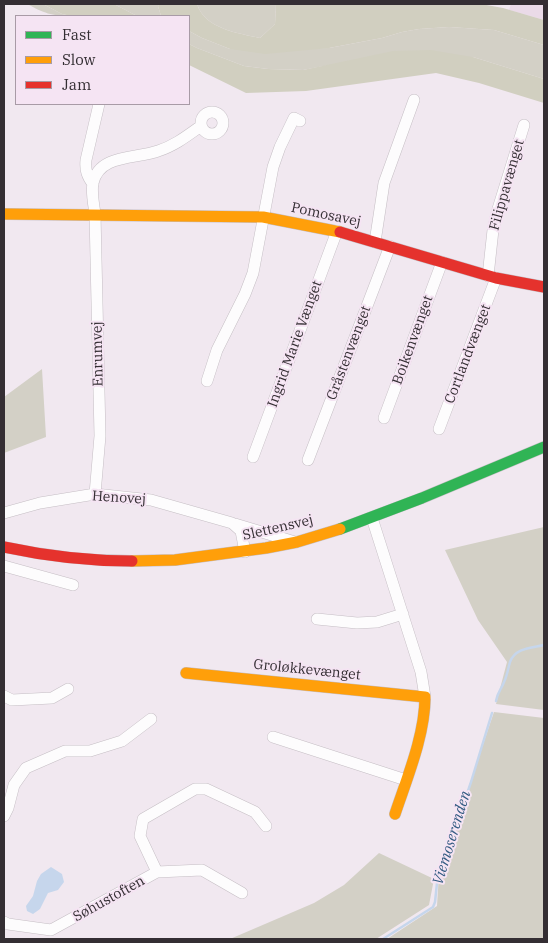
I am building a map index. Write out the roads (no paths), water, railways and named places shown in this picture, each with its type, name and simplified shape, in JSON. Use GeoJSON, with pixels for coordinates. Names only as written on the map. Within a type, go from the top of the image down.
{"type":"FeatureCollection","features":[{"type":"Feature","properties":{"kind":"street"},"geometry":{"type":"LineString","coordinates":[[375,242],[384,183],[414,100]]}},
{"type":"Feature","properties":{"kind":"street"},"geometry":{"type":"LineString","coordinates":[[93,184],[85,168],[99,105]]}},
{"type":"Feature","properties":{"kind":"street"},"geometry":{"type":"LineString","coordinates":[[207,381],[217,350],[245,294],[253,273],[273,167],[280,147],[294,118],[300,121]]}},
{"type":"Feature","properties":{"kind":"street","name":"Filippavænget"},"geometry":{"type":"LineString","coordinates":[[492,277],[493,230],[524,125]]}},
{"type":"Feature","properties":{"kind":"street"},"geometry":{"type":"LineString","coordinates":[[95,214],[93,184],[100,168],[109,162],[156,152],[172,146],[202,126]]}},
{"type":"Feature","properties":{"kind":"street","name":"Pomosavej"},"geometry":{"type":"LineString","coordinates":[[4,214],[263,217],[337,231],[492,277],[544,287]]}},
{"type":"Feature","properties":{"kind":"street","name":"Enrumvej"},"geometry":{"type":"LineString","coordinates":[[95,214],[100,436],[95,494]]}},
{"type":"Feature","properties":{"kind":"street","name":"Ingrid Marie Vænget"},"geometry":{"type":"LineString","coordinates":[[253,457],[337,231]]}},
{"type":"Feature","properties":{"kind":"street","name":"Gråstenvænget"},"geometry":{"type":"LineString","coordinates":[[308,460],[390,246]]}},
{"type":"Feature","properties":{"kind":"street","name":"Boikenvænget"},"geometry":{"type":"LineString","coordinates":[[384,418],[442,262]]}},
{"type":"Feature","properties":{"kind":"street","name":"Cortlandvænget"},"geometry":{"type":"LineString","coordinates":[[439,429],[492,277]]}},
{"type":"Feature","properties":{"kind":"street","name":"Slettensvej"},"geometry":{"type":"LineString","coordinates":[[4,547],[66,558],[106,560],[163,561],[244,552],[295,542],[372,518],[544,447]]}},
{"type":"Feature","properties":{"kind":"street","name":"Henovej"},"geometry":{"type":"LineString","coordinates":[[4,513],[40,503],[95,494],[151,500],[295,542]]}},
{"type":"Feature","properties":{"kind":"street"},"geometry":{"type":"LineString","coordinates":[[372,518],[421,672],[425,697],[420,736],[395,814]]}},
{"type":"Feature","properties":{"kind":"street"},"geometry":{"type":"LineString","coordinates":[[232,523],[241,531],[244,552]]}},
{"type":"Feature","properties":{"kind":"street"},"geometry":{"type":"LineString","coordinates":[[4,566],[73,585]]}},
{"type":"Feature","properties":{"kind":"street"},"geometry":{"type":"LineString","coordinates":[[317,619],[377,622],[403,614]]}},
{"type":"Feature","properties":{"kind":"street","name":"Groløkkevænget"},"geometry":{"type":"LineString","coordinates":[[186,673],[425,697]]}},
{"type":"Feature","properties":{"kind":"street"},"geometry":{"type":"LineString","coordinates":[[4,696],[12,700],[52,698],[68,689]]}},
{"type":"Feature","properties":{"kind":"street"},"geometry":{"type":"LineString","coordinates":[[4,816],[14,785],[26,768],[65,751],[90,751],[122,741],[151,719]]}},
{"type":"Feature","properties":{"kind":"street"},"geometry":{"type":"LineString","coordinates":[[273,737],[406,780]]}},
{"type":"Feature","properties":{"kind":"street","name":"Søhustoften"},"geometry":{"type":"LineString","coordinates":[[157,872],[140,836],[143,819],[195,790],[206,789],[255,812],[266,826]]}},
{"type":"Feature","properties":{"kind":"street","name":"Søhustoften"},"geometry":{"type":"LineString","coordinates":[[4,922],[51,930],[157,872],[202,870],[242,893]]}},
{"type":"Feature","properties":{"kind":"water"},"geometry":{"type":"Polygon","coordinates":[[[51,867],[62,874],[64,882],[58,890],[48,893],[40,909],[33,914],[27,911],[26,906],[33,896],[41,874],[51,867]]]}},
{"type":"Feature","properties":{"kind":"waterway","name":"Viemoserenden"},"geometry":{"type":"LineString","coordinates":[[496,701],[512,657],[524,649],[544,645]]}},
{"type":"Feature","properties":{"kind":"waterway","name":"Viemoserenden"},"geometry":{"type":"LineString","coordinates":[[383,939],[433,907],[437,883],[492,713]]}}]}
